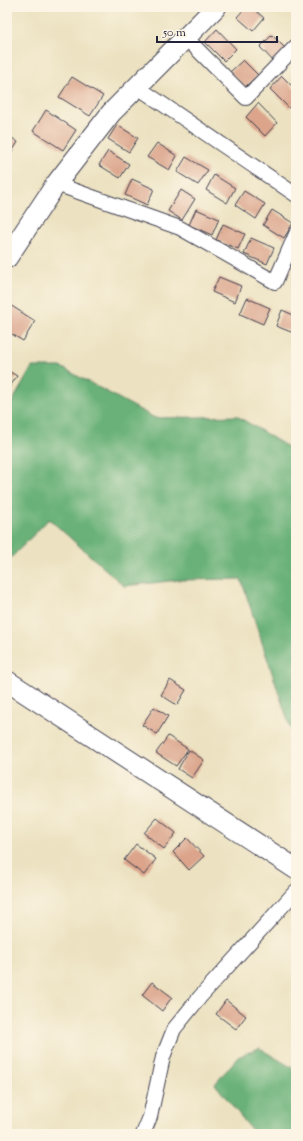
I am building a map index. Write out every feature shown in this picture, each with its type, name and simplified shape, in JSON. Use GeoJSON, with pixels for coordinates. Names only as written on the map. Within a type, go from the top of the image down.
{"type":"FeatureCollection","features":[{"type":"Feature","properties":{"kind":"street"},"geometry":{"type":"LineString","coordinates":[[7,258],[56,184],[111,113],[136,86],[216,7]]}},
{"type":"Feature","properties":{"kind":"street"},"geometry":{"type":"LineString","coordinates":[[186,38],[246,98],[296,46]]}},
{"type":"Feature","properties":{"kind":"street"},"geometry":{"type":"LineString","coordinates":[[136,86],[296,195]]}},
{"type":"Feature","properties":{"kind":"street"},"geometry":{"type":"LineString","coordinates":[[56,184],[180,228],[275,282],[296,234]]}},
{"type":"Feature","properties":{"kind":"street"},"geometry":{"type":"LineString","coordinates":[[7,681],[247,835],[296,869]]}},
{"type":"Feature","properties":{"kind":"street"},"geometry":{"type":"LineString","coordinates":[[143,1134],[150,1117],[163,1057],[174,1029],[200,997],[296,891]]}},
{"type":"Feature","properties":{"kind":"green space"},"geometry":{"type":"Polygon","coordinates":[[[32,367],[61,367],[155,418],[237,416],[296,452],[296,745],[241,579],[179,580],[124,586],[49,519],[7,562],[7,411],[32,367]]]}},
{"type":"Feature","properties":{"kind":"green space"},"geometry":{"type":"Polygon","coordinates":[[[259,1048],[296,1070],[296,1134],[255,1134],[215,1084],[238,1057],[259,1048]]]}},
{"type":"Feature","properties":{"kind":"building"},"geometry":{"type":"Polygon","coordinates":[[[246,7],[252,7],[264,18],[253,31],[237,17],[246,7]]]}},
{"type":"Feature","properties":{"kind":"building"},"geometry":{"type":"Polygon","coordinates":[[[217,29],[236,49],[224,61],[205,42],[217,29]]]}},
{"type":"Feature","properties":{"kind":"building"},"geometry":{"type":"Polygon","coordinates":[[[272,35],[287,50],[274,62],[260,47],[272,35]]]}},
{"type":"Feature","properties":{"kind":"building"},"geometry":{"type":"Polygon","coordinates":[[[243,60],[258,75],[245,87],[230,72],[243,60]]]}},
{"type":"Feature","properties":{"kind":"building"},"geometry":{"type":"Polygon","coordinates":[[[282,76],[296,90],[296,101],[289,108],[270,89],[282,76]]]}},
{"type":"Feature","properties":{"kind":"building"},"geometry":{"type":"Polygon","coordinates":[[[72,77],[103,96],[90,116],[59,97],[72,77]]]}},
{"type":"Feature","properties":{"kind":"building"},"geometry":{"type":"Polygon","coordinates":[[[258,103],[277,123],[265,136],[246,117],[258,103]]]}},
{"type":"Feature","properties":{"kind":"building"},"geometry":{"type":"Polygon","coordinates":[[[46,110],[76,130],[63,150],[33,131],[46,110]]]}},
{"type":"Feature","properties":{"kind":"building"},"geometry":{"type":"Polygon","coordinates":[[[117,125],[138,138],[129,152],[108,139],[117,125]]]}},
{"type":"Feature","properties":{"kind":"building"},"geometry":{"type":"Polygon","coordinates":[[[7,135],[18,142],[7,160],[7,135]]]}},
{"type":"Feature","properties":{"kind":"building"},"geometry":{"type":"Polygon","coordinates":[[[157,143],[177,156],[169,170],[147,157],[157,143]]]}},
{"type":"Feature","properties":{"kind":"building"},"geometry":{"type":"Polygon","coordinates":[[[108,151],[129,164],[120,178],[99,165],[108,151]]]}},
{"type":"Feature","properties":{"kind":"building"},"geometry":{"type":"Polygon","coordinates":[[[186,157],[208,170],[198,185],[177,172],[186,157]]]}},
{"type":"Feature","properties":{"kind":"building"},"geometry":{"type":"Polygon","coordinates":[[[214,175],[235,188],[227,203],[206,190],[214,175]]]}},
{"type":"Feature","properties":{"kind":"building"},"geometry":{"type":"Polygon","coordinates":[[[132,179],[154,189],[147,205],[125,195],[132,179]]]}},
{"type":"Feature","properties":{"kind":"building"},"geometry":{"type":"Polygon","coordinates":[[[181,190],[195,199],[182,220],[168,211],[181,190]]]}},
{"type":"Feature","properties":{"kind":"building"},"geometry":{"type":"Polygon","coordinates":[[[244,191],[265,204],[256,219],[235,205],[244,191]]]}},
{"type":"Feature","properties":{"kind":"building"},"geometry":{"type":"Polygon","coordinates":[[[196,209],[219,219],[212,235],[189,225],[196,209]]]}},
{"type":"Feature","properties":{"kind":"building"},"geometry":{"type":"Polygon","coordinates":[[[272,210],[293,223],[284,238],[263,225],[272,210]]]}},
{"type":"Feature","properties":{"kind":"building"},"geometry":{"type":"Polygon","coordinates":[[[223,224],[245,234],[238,249],[216,240],[223,224]]]}},
{"type":"Feature","properties":{"kind":"building"},"geometry":{"type":"Polygon","coordinates":[[[251,238],[274,248],[267,264],[244,254],[251,238]]]}},
{"type":"Feature","properties":{"kind":"building"},"geometry":{"type":"Polygon","coordinates":[[[296,274],[296,285],[292,283],[296,274]]]}},
{"type":"Feature","properties":{"kind":"building"},"geometry":{"type":"Polygon","coordinates":[[[219,277],[241,286],[235,302],[212,292],[219,277]]]}},
{"type":"Feature","properties":{"kind":"building"},"geometry":{"type":"Polygon","coordinates":[[[247,298],[270,308],[263,324],[240,314],[247,298]]]}},
{"type":"Feature","properties":{"kind":"building"},"geometry":{"type":"Polygon","coordinates":[[[7,303],[35,321],[23,341],[7,331],[7,303]]]}},
{"type":"Feature","properties":{"kind":"building"},"geometry":{"type":"Polygon","coordinates":[[[282,310],[296,316],[296,334],[276,326],[282,310]]]}},
{"type":"Feature","properties":{"kind":"building"},"geometry":{"type":"Polygon","coordinates":[[[7,370],[17,376],[7,391],[7,370]]]}},
{"type":"Feature","properties":{"kind":"building"},"geometry":{"type":"Polygon","coordinates":[[[170,680],[186,690],[177,705],[161,695],[170,680]]]}},
{"type":"Feature","properties":{"kind":"building"},"geometry":{"type":"Polygon","coordinates":[[[154,707],[168,716],[157,734],[142,725],[154,707]]]}},
{"type":"Feature","properties":{"kind":"building"},"geometry":{"type":"Polygon","coordinates":[[[168,736],[188,749],[176,766],[156,753],[168,736]]]}},
{"type":"Feature","properties":{"kind":"building"},"geometry":{"type":"Polygon","coordinates":[[[189,750],[204,760],[192,778],[178,769],[189,750]]]}},
{"type":"Feature","properties":{"kind":"building"},"geometry":{"type":"Polygon","coordinates":[[[157,818],[176,833],[164,849],[144,833],[157,818]]]}},
{"type":"Feature","properties":{"kind":"building"},"geometry":{"type":"Polygon","coordinates":[[[187,838],[204,856],[189,870],[173,852],[187,838]]]}},
{"type":"Feature","properties":{"kind":"building"},"geometry":{"type":"Polygon","coordinates":[[[136,844],[156,859],[144,875],[124,860],[136,844]]]}},
{"type":"Feature","properties":{"kind":"building"},"geometry":{"type":"Polygon","coordinates":[[[152,982],[172,997],[162,1011],[142,995],[152,982]]]}},
{"type":"Feature","properties":{"kind":"building"},"geometry":{"type":"Polygon","coordinates":[[[226,1000],[246,1016],[236,1029],[216,1014],[226,1000]]]}}]}
